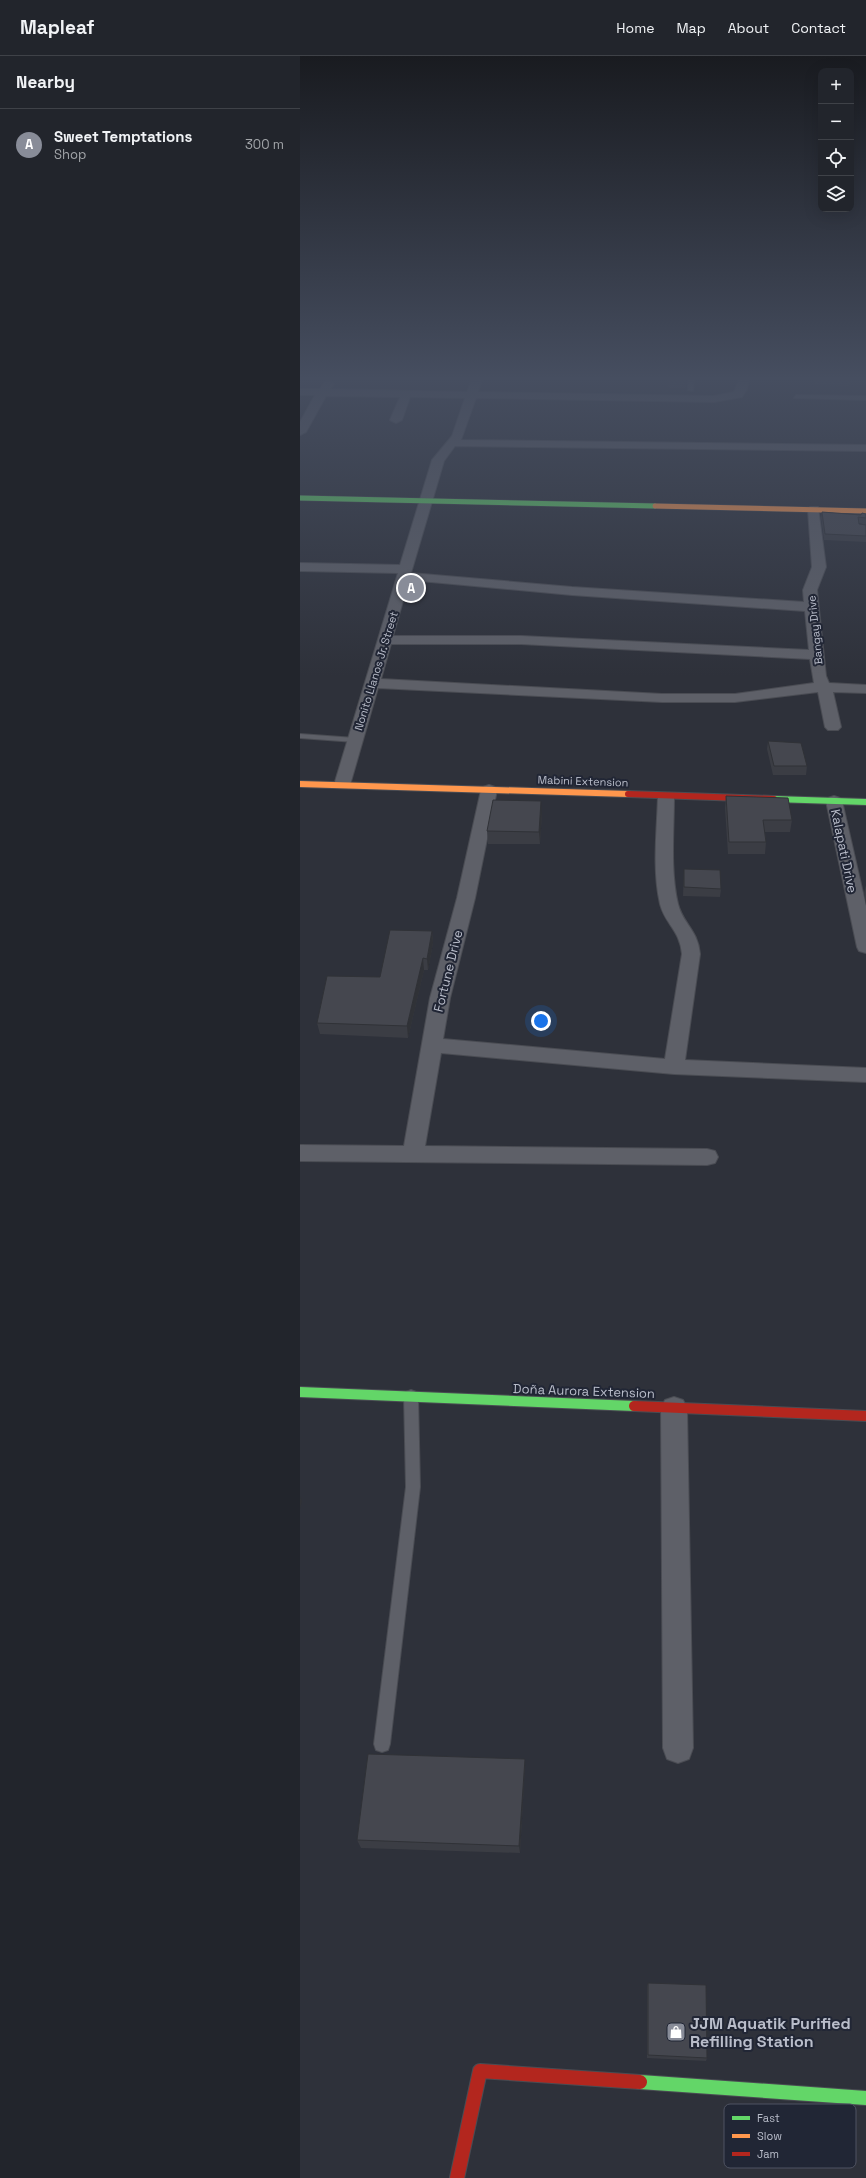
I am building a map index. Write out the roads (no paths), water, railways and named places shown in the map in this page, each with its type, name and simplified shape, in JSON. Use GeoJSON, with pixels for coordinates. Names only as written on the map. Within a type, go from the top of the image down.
{"type":"FeatureCollection","features":[{"type":"Feature","properties":{"kind":"street","name":"Nonito Llanos Jr. Street"},"geometry":{"type":"LineString","coordinates":[[342,785],[433,478]]}},
{"type":"Feature","properties":{"kind":"street"},"geometry":{"type":"LineString","coordinates":[[300,498],[814,510],[857,515],[866,511]]}},
{"type":"Feature","properties":{"kind":"street","name":"Bangay Drive"},"geometry":{"type":"LineString","coordinates":[[814,510],[819,567],[810,590],[820,676],[824,686],[833,727]]}},
{"type":"Feature","properties":{"kind":"street"},"geometry":{"type":"LineString","coordinates":[[300,566],[405,573],[572,591],[812,607]]}},
{"type":"Feature","properties":{"kind":"street"},"geometry":{"type":"LineString","coordinates":[[385,640],[521,640],[817,655]]}},
{"type":"Feature","properties":{"kind":"street"},"geometry":{"type":"LineString","coordinates":[[372,683],[691,699],[765,695],[808,687],[824,686],[866,689]]}},
{"type":"Feature","properties":{"kind":"street","name":"Mabini Extension"},"geometry":{"type":"LineString","coordinates":[[300,784],[866,802]]}},
{"type":"Feature","properties":{"kind":"street","name":"Fortune Drive"},"geometry":{"type":"LineString","coordinates":[[413,1154],[431,1045],[443,985],[466,898],[489,790]]}},
{"type":"Feature","properties":{"kind":"street"},"geometry":{"type":"LineString","coordinates":[[666,796],[666,861],[669,904],[674,915],[684,926],[691,942],[691,954],[674,1067]]}},
{"type":"Feature","properties":{"kind":"street","name":"Kalapati Drive"},"geometry":{"type":"LineString","coordinates":[[834,801],[866,947]]}},
{"type":"Feature","properties":{"kind":"street"},"geometry":{"type":"LineString","coordinates":[[431,1045],[674,1067],[866,1075]]}},
{"type":"Feature","properties":{"kind":"street"},"geometry":{"type":"LineString","coordinates":[[300,1153],[708,1157]]}},
{"type":"Feature","properties":{"kind":"street","name":"Doña Aurora Extension"},"geometry":{"type":"LineString","coordinates":[[300,1392],[866,1416]]}},
{"type":"Feature","properties":{"kind":"street"},"geometry":{"type":"LineString","coordinates":[[674,1408],[678,1748]]}},
{"type":"Feature","properties":{"kind":"street"},"geometry":{"type":"LineString","coordinates":[[457,2178],[480,2071],[866,2098]]}},
{"type":"Feature","properties":{"kind":"lane"},"geometry":{"type":"LineString","coordinates":[[300,736],[355,740]]}},
{"type":"Feature","properties":{"kind":"lane"},"geometry":{"type":"LineString","coordinates":[[382,1744],[413,1487],[411,1396]]}},
{"type":"Feature","properties":{"kind":"place","name":"Sweet Temptations"},"geometry":{"type":"Point","coordinates":[411,588]}},
{"type":"Feature","properties":{"kind":"place","name":"JJM Aquatik Purified Refilling Station"},"geometry":{"type":"Point","coordinates":[676,2032]}}]}
